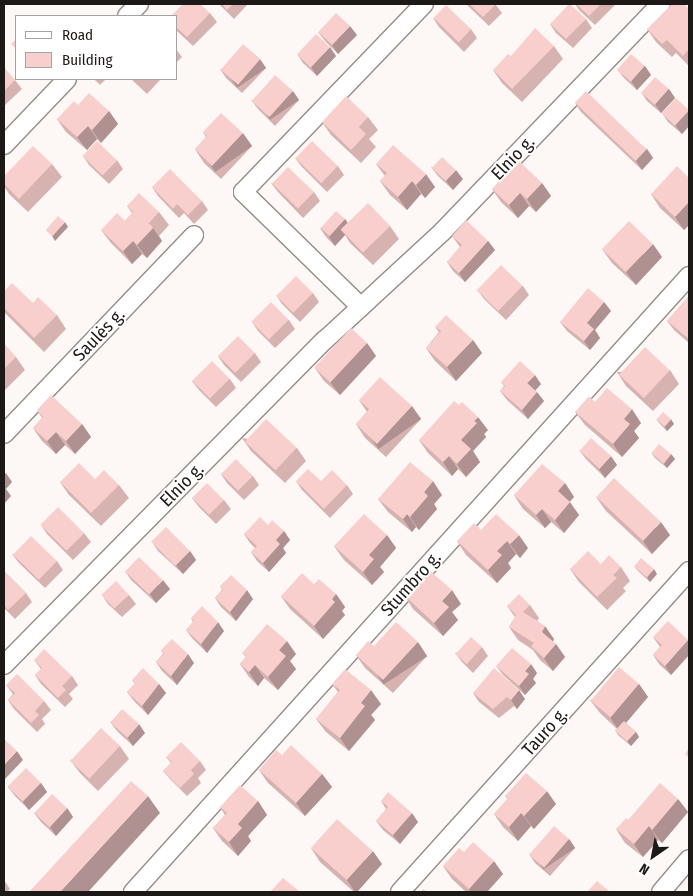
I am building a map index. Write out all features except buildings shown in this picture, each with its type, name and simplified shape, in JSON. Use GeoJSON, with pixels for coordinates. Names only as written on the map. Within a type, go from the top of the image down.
{"type":"FeatureCollection","features":[{"type":"Feature","properties":{"kind":"street"},"geometry":{"type":"LineString","coordinates":[[128,15],[139,4]]}},
{"type":"Feature","properties":{"kind":"street"},"geometry":{"type":"LineString","coordinates":[[361,307],[243,192],[424,4]]}},
{"type":"Feature","properties":{"kind":"street","name":"Elnio g."},"geometry":{"type":"LineString","coordinates":[[4,665],[361,307],[443,231],[661,4]]}},
{"type":"Feature","properties":{"kind":"street"},"geometry":{"type":"LineString","coordinates":[[4,145],[66,80]]}},
{"type":"Feature","properties":{"kind":"street","name":"Saulės g."},"geometry":{"type":"LineString","coordinates":[[4,434],[194,236]]}},
{"type":"Feature","properties":{"kind":"street","name":"Stumbro g."},"geometry":{"type":"LineString","coordinates":[[133,892],[689,276]]}},
{"type":"Feature","properties":{"kind":"street","name":"Tauro g."},"geometry":{"type":"LineString","coordinates":[[400,892],[689,571]]}},
{"type":"Feature","properties":{"kind":"street"},"geometry":{"type":"LineString","coordinates":[[660,892],[689,859]]}}]}
